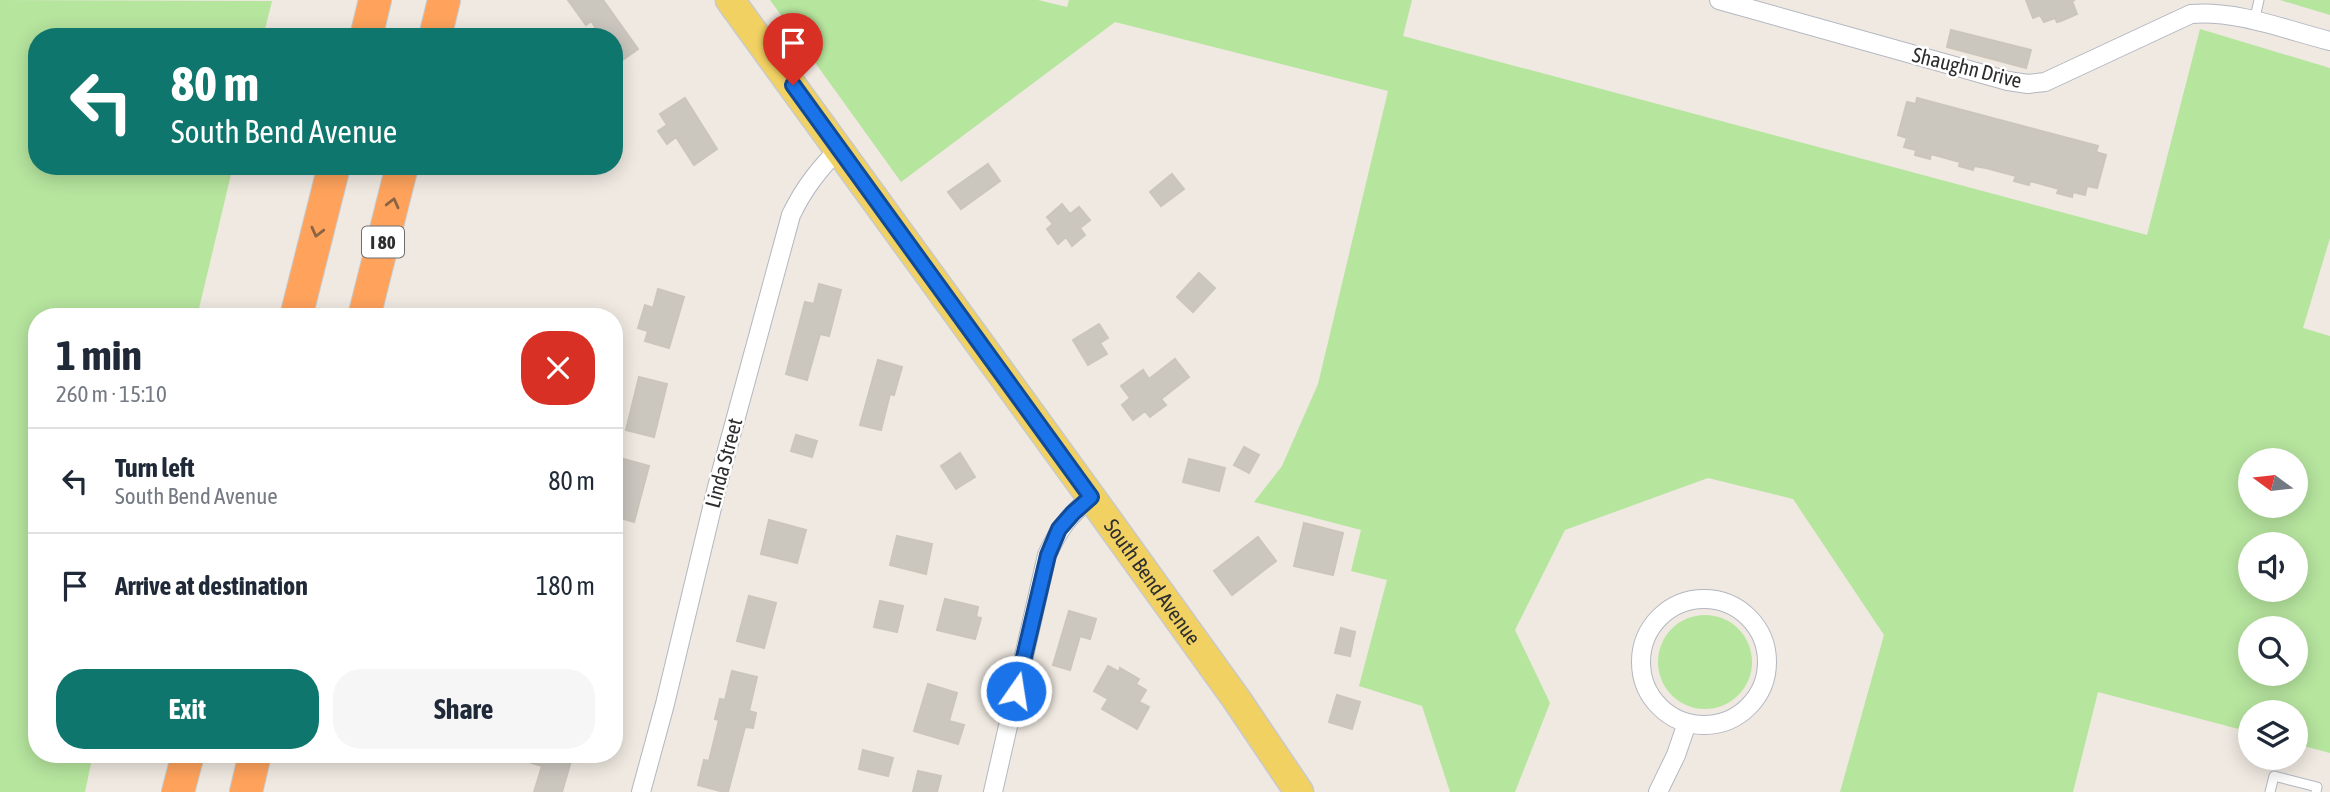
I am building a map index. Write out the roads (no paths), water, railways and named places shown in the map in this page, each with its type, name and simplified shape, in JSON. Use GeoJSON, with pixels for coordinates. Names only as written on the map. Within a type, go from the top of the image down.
{"type":"FeatureCollection","features":[{"type":"Feature","properties":{"kind":"highway"},"geometry":{"type":"LineString","coordinates":[[368,28],[375,0]]}},
{"type":"Feature","properties":{"kind":"highway"},"geometry":{"type":"LineString","coordinates":[[437,28],[444,0]]}},
{"type":"Feature","properties":{"kind":"highway"},"geometry":{"type":"LineString","coordinates":[[298,308],[332,175]]}},
{"type":"Feature","properties":{"kind":"highway","name":"I 80"},"geometry":{"type":"LineString","coordinates":[[366,308],[400,175]]}},
{"type":"Feature","properties":{"kind":"highway"},"geometry":{"type":"LineString","coordinates":[[178,792],[186,763]]}},
{"type":"Feature","properties":{"kind":"highway"},"geometry":{"type":"LineString","coordinates":[[246,792],[253,763]]}},
{"type":"Feature","properties":{"kind":"main road","name":"South Bend Avenue"},"geometry":{"type":"LineString","coordinates":[[730,0],[840,148],[1237,700],[1299,792]]}},
{"type":"Feature","properties":{"kind":"street","name":"Shaughn Drive"},"geometry":{"type":"LineString","coordinates":[[1719,0],[2008,81],[2028,84],[2045,82],[2191,14],[2207,13],[2254,22],[2330,41]]}},
{"type":"Feature","properties":{"kind":"street","name":"Linda Street"},"geometry":{"type":"LineString","coordinates":[[641,792],[717,487],[792,215],[815,173],[840,148]]}},
{"type":"Feature","properties":{"kind":"street"},"geometry":{"type":"LineString","coordinates":[[993,792],[1048,555],[1059,529],[1091,497]]}},
{"type":"Feature","properties":{"kind":"street"},"geometry":{"type":"LineString","coordinates":[[1686,601],[1723,601],[1741,610],[1755,624],[1764,641],[1768,661],[1765,680],[1756,698],[1743,712],[1726,722],[1706,726],[1687,723],[1664,710],[1647,689],[1642,672],[1644,645],[1656,621],[1670,609],[1686,601]]}},
{"type":"Feature","properties":{"kind":"street"},"geometry":{"type":"LineString","coordinates":[[1658,792],[1676,755],[1687,723]]}},
{"type":"Feature","properties":{"kind":"lane"},"geometry":{"type":"LineString","coordinates":[[2254,22],[2259,0]]}},
{"type":"Feature","properties":{"kind":"lane"},"geometry":{"type":"LineString","coordinates":[[2270,792],[2274,776],[2317,787],[2316,792]]}}]}
